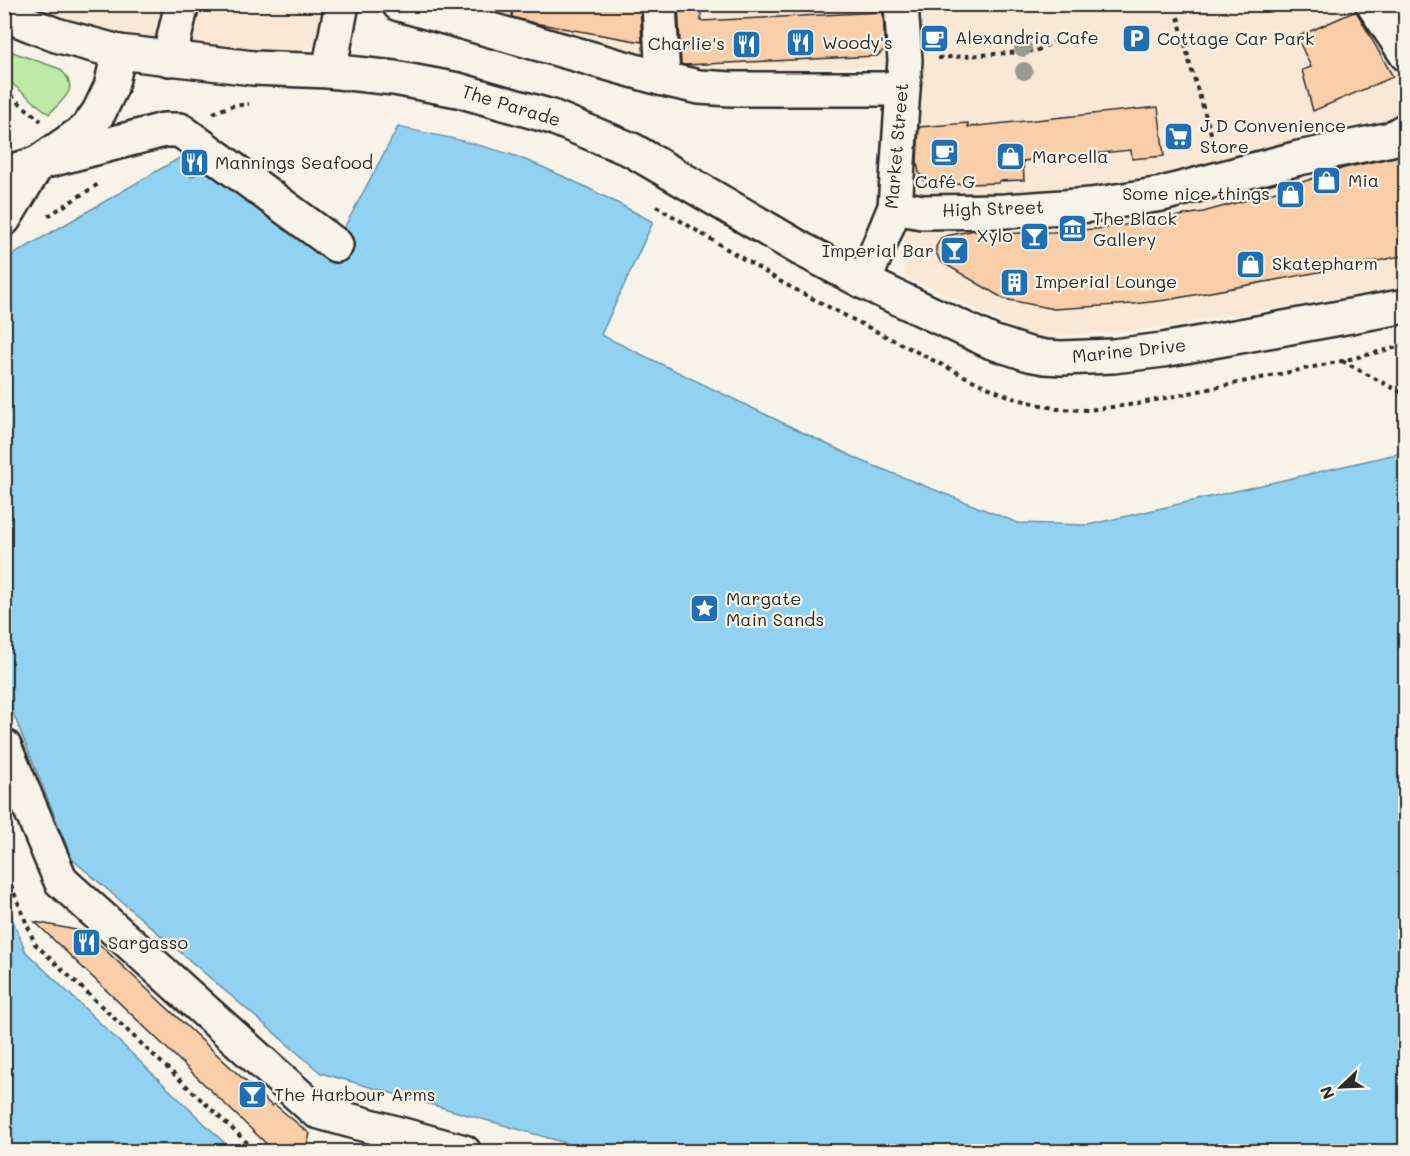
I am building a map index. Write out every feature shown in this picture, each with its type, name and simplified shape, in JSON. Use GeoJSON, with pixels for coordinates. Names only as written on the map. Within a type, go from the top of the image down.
{"type":"FeatureCollection","features":[{"type":"Feature","properties":{"kind":"street"},"geometry":{"type":"LineString","coordinates":[[169,59],[182,4]]}},
{"type":"Feature","properties":{"kind":"street"},"geometry":{"type":"LineString","coordinates":[[329,71],[342,4]]}},
{"type":"Feature","properties":{"kind":"street"},"geometry":{"type":"LineString","coordinates":[[399,4],[663,79],[699,87],[731,90],[903,75]]}},
{"type":"Feature","properties":{"kind":"street"},"geometry":{"type":"LineString","coordinates":[[659,4],[663,79]]}},
{"type":"Feature","properties":{"kind":"street","name":"Market Street"},"geometry":{"type":"LineString","coordinates":[[864,282],[895,207],[903,75],[901,4]]}},
{"type":"Feature","properties":{"kind":"street"},"geometry":{"type":"LineString","coordinates":[[1373,4],[1406,54]]}},
{"type":"Feature","properties":{"kind":"street","name":"The Parade"},"geometry":{"type":"LineString","coordinates":[[4,14],[56,35],[119,52],[254,68],[329,71],[394,78],[458,90],[552,117],[632,150],[791,243],[864,282]]}},
{"type":"Feature","properties":{"kind":"street"},"geometry":{"type":"LineString","coordinates":[[4,219],[38,163],[87,129],[99,112],[111,87],[119,52]]}},
{"type":"Feature","properties":{"kind":"street"},"geometry":{"type":"LineString","coordinates":[[4,174],[164,130],[180,130],[336,245]]}},
{"type":"Feature","properties":{"kind":"street","name":"High Street"},"geometry":{"type":"LineString","coordinates":[[895,207],[922,212],[1005,211],[1091,205],[1162,194],[1299,158],[1391,139],[1406,130]]}},
{"type":"Feature","properties":{"kind":"street","name":"Marine Drive"},"geometry":{"type":"LineString","coordinates":[[864,282],[992,342],[1037,356],[1061,358],[1113,356],[1164,350],[1406,306]]}},
{"type":"Feature","properties":{"kind":"street"},"geometry":{"type":"LineString","coordinates":[[4,746],[61,881],[316,1111],[464,1152]]}},
{"type":"Feature","properties":{"kind":"path"},"geometry":{"type":"LineString","coordinates":[[1178,17],[1224,178]]}},
{"type":"Feature","properties":{"kind":"path"},"geometry":{"type":"LineString","coordinates":[[903,75],[1036,51],[1055,41]]}},
{"type":"Feature","properties":{"kind":"path"},"geometry":{"type":"LineString","coordinates":[[4,90],[43,123]]}},
{"type":"Feature","properties":{"kind":"path"},"geometry":{"type":"LineString","coordinates":[[180,130],[221,109],[253,103]]}},
{"type":"Feature","properties":{"kind":"path"},"geometry":{"type":"LineString","coordinates":[[43,219],[101,183]]}},
{"type":"Feature","properties":{"kind":"path"},"geometry":{"type":"LineString","coordinates":[[650,203],[659,209]]}},
{"type":"Feature","properties":{"kind":"path"},"geometry":{"type":"LineString","coordinates":[[1342,361],[1406,394]]}},
{"type":"Feature","properties":{"kind":"path"},"geometry":{"type":"LineString","coordinates":[[4,868],[35,944],[257,1152]]}},
{"type":"Feature","properties":{"kind":"shaded area"},"geometry":{"type":"Polygon","coordinates":[[[27,5],[328,5],[320,40],[303,54],[171,42],[110,31],[62,18],[27,5]]]}},
{"type":"Feature","properties":{"kind":"shaded area"},"geometry":{"type":"Polygon","coordinates":[[[422,5],[1405,5],[1405,287],[1140,330],[1032,338],[904,276],[911,64],[675,75],[422,5]]]}},
{"type":"Feature","properties":{"kind":"green space"},"geometry":{"type":"Polygon","coordinates":[[[4,49],[60,69],[66,76],[70,88],[68,93],[49,114],[5,78],[4,49]]]}},
{"type":"Feature","properties":{"kind":"water","name":"Margate Main Sands"},"geometry":{"type":"Polygon","coordinates":[[[398,127],[472,143],[515,156],[568,178],[653,222],[601,335],[862,461],[1018,523],[1088,525],[1405,452],[1405,1151],[594,1151],[321,1073],[72,859],[5,693],[4,260],[181,157],[191,177],[209,167],[328,258],[398,127]]]}},
{"type":"Feature","properties":{"kind":"water"},"geometry":{"type":"Polygon","coordinates":[[[4,898],[26,952],[233,1151],[5,1151],[4,898]]]}},
{"type":"Feature","properties":{"kind":"building"},"geometry":{"type":"Polygon","coordinates":[[[513,4],[640,4],[642,42],[512,17],[513,4]]]}},
{"type":"Feature","properties":{"kind":"building"},"geometry":{"type":"Polygon","coordinates":[[[678,4],[701,4],[701,21],[883,12],[885,49],[877,56],[684,65],[681,64],[678,4]]]}},
{"type":"Feature","properties":{"kind":"building"},"geometry":{"type":"Polygon","coordinates":[[[1356,11],[1393,77],[1313,111],[1302,70],[1311,67],[1297,37],[1356,11]]]}},
{"type":"Feature","properties":{"kind":"building"},"geometry":{"type":"Polygon","coordinates":[[[1158,107],[1164,156],[1132,159],[1131,150],[1023,161],[1024,180],[999,181],[999,183],[932,185],[926,183],[919,173],[917,161],[919,127],[968,123],[968,127],[1158,107]]]}},
{"type":"Feature","properties":{"kind":"building"},"geometry":{"type":"Polygon","coordinates":[[[1406,152],[1406,255],[1167,300],[1054,309],[1004,299],[940,261],[936,252],[941,238],[975,230],[995,230],[995,234],[1107,228],[1203,212],[1258,197],[1344,168],[1395,157],[1406,152]]]}},
{"type":"Feature","properties":{"kind":"building"},"geometry":{"type":"Polygon","coordinates":[[[35,922],[86,932],[272,1106],[274,1104],[310,1134],[305,1152],[275,1152],[35,922]]]}},
{"type":"Feature","properties":{"kind":"place","name":"Alexandria Cafe"},"geometry":{"type":"Point","coordinates":[934,38]}},
{"type":"Feature","properties":{"kind":"place","name":"Cottage Car Park"},"geometry":{"type":"Point","coordinates":[1136,39]}},
{"type":"Feature","properties":{"kind":"place","name":"Woody's"},"geometry":{"type":"Point","coordinates":[801,43]}},
{"type":"Feature","properties":{"kind":"place","name":"Charlie's"},"geometry":{"type":"Point","coordinates":[746,44]}},
{"type":"Feature","properties":{"kind":"place","name":"J D Convenience Store"},"geometry":{"type":"Point","coordinates":[1179,136]}},
{"type":"Feature","properties":{"kind":"place","name":"Café G"},"geometry":{"type":"Point","coordinates":[945,153]}},
{"type":"Feature","properties":{"kind":"place","name":"Marcella"},"geometry":{"type":"Point","coordinates":[1011,157]}},
{"type":"Feature","properties":{"kind":"place","name":"Mannings Seafood"},"geometry":{"type":"Point","coordinates":[194,163]}},
{"type":"Feature","properties":{"kind":"place","name":"Mia"},"geometry":{"type":"Point","coordinates":[1327,181]}},
{"type":"Feature","properties":{"kind":"place","name":"Some nice things"},"geometry":{"type":"Point","coordinates":[1291,194]}},
{"type":"Feature","properties":{"kind":"place","name":"The Black Gallery"},"geometry":{"type":"Point","coordinates":[1072,229]}},
{"type":"Feature","properties":{"kind":"place","name":"Xylo"},"geometry":{"type":"Point","coordinates":[1034,236]}},
{"type":"Feature","properties":{"kind":"place","name":"Imperial Bar"},"geometry":{"type":"Point","coordinates":[955,251]}},
{"type":"Feature","properties":{"kind":"place","name":"Skatepharm"},"geometry":{"type":"Point","coordinates":[1251,264]}},
{"type":"Feature","properties":{"kind":"place","name":"Imperial Lounge"},"geometry":{"type":"Point","coordinates":[1014,282]}},
{"type":"Feature","properties":{"kind":"place","name":"Margate Main Sands"},"geometry":{"type":"Point","coordinates":[705,609]}},
{"type":"Feature","properties":{"kind":"place","name":"Sargasso"},"geometry":{"type":"Point","coordinates":[87,943]}},
{"type":"Feature","properties":{"kind":"place","name":"The Harbour Arms"},"geometry":{"type":"Point","coordinates":[253,1095]}}]}
